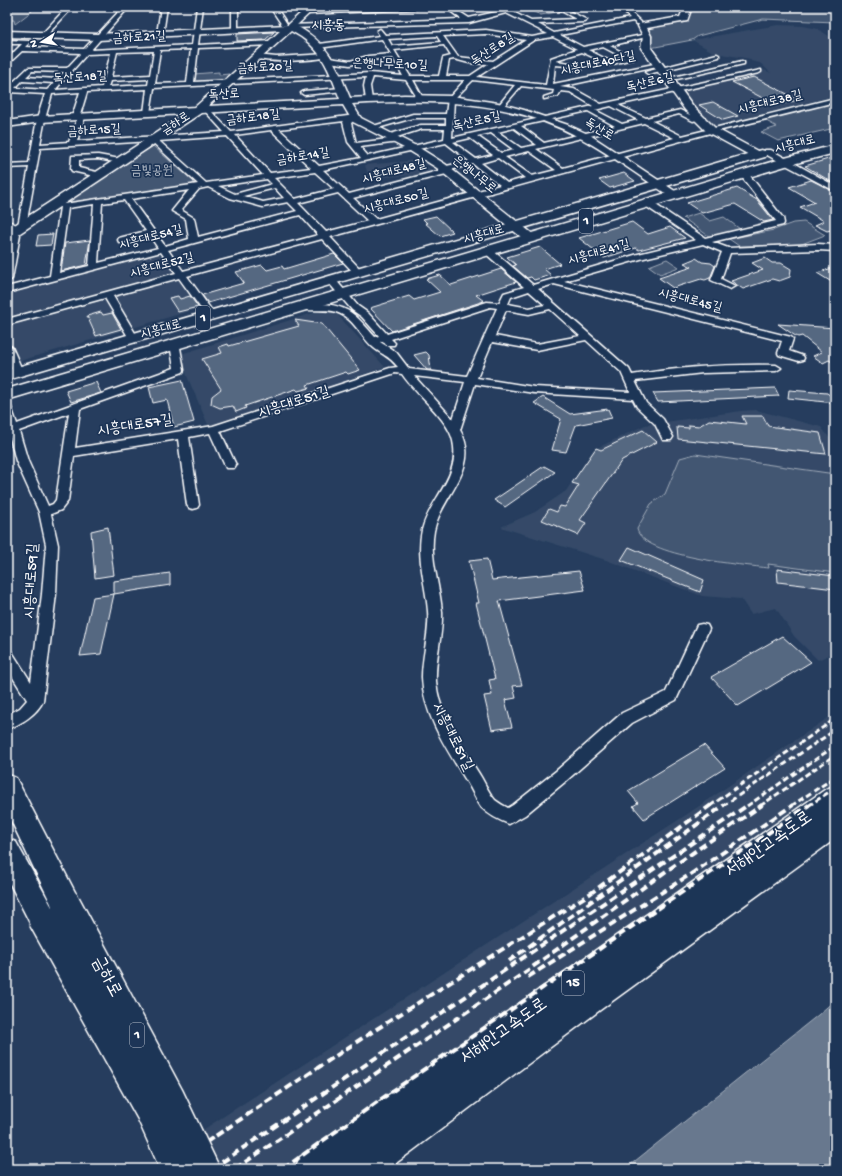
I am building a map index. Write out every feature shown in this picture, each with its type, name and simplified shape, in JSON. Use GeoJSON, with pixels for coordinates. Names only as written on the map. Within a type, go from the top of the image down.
{"type":"FeatureCollection","features":[{"type":"Feature","properties":{"kind":"highway","name":"서해안고속도로"},"geometry":{"type":"LineString","coordinates":[[312,1169],[835,798]]}},
{"type":"Feature","properties":{"kind":"highway","name":"서해안고속도로"},"geometry":{"type":"LineString","coordinates":[[360,1169],[589,999],[835,823]]}},
{"type":"Feature","properties":{"kind":"main road"},"geometry":{"type":"LineString","coordinates":[[688,7],[684,19],[642,26],[647,36],[646,48],[689,108],[711,130],[762,154]]}},
{"type":"Feature","properties":{"kind":"main road","name":"금하로"},"geometry":{"type":"LineString","coordinates":[[16,231],[60,205],[98,175],[153,139],[202,110],[229,82],[310,9]]}},
{"type":"Feature","properties":{"kind":"main road"},"geometry":{"type":"LineString","coordinates":[[8,37],[44,35],[98,37],[290,27],[287,37]]}},
{"type":"Feature","properties":{"kind":"main road","name":"은행나무로"},"geometry":{"type":"LineString","coordinates":[[290,27],[306,36],[319,46],[328,58],[337,76],[346,102],[354,117],[371,128],[414,149],[446,170],[530,238]]}},
{"type":"Feature","properties":{"kind":"main road"},"geometry":{"type":"LineString","coordinates":[[273,42],[296,35],[306,36]]}},
{"type":"Feature","properties":{"kind":"main road","name":"독산로"},"geometry":{"type":"LineString","coordinates":[[7,124],[41,119],[369,100],[420,98],[451,99],[500,106],[546,119],[583,135],[675,195]]}},
{"type":"Feature","properties":{"kind":"main road","name":"시흥대로"},"geometry":{"type":"LineString","coordinates":[[12,373],[787,147]]}},
{"type":"Feature","properties":{"kind":"main road","name":"시흥대로"},"geometry":{"type":"LineString","coordinates":[[7,395],[835,148]]}},
{"type":"Feature","properties":{"kind":"main road","name":"금하로"},"geometry":{"type":"LineString","coordinates":[[7,786],[55,912],[151,1113],[176,1169]]}},
{"type":"Feature","properties":{"kind":"main road","name":"금하로"},"geometry":{"type":"LineString","coordinates":[[7,851],[55,912],[169,1096],[204,1169]]}},
{"type":"Feature","properties":{"kind":"street"},"geometry":{"type":"LineString","coordinates":[[44,35],[70,7]]}},
{"type":"Feature","properties":{"kind":"street"},"geometry":{"type":"LineString","coordinates":[[7,279],[16,231],[33,165],[41,119],[49,92],[126,7]]}},
{"type":"Feature","properties":{"kind":"street"},"geometry":{"type":"LineString","coordinates":[[160,34],[164,7]]}},
{"type":"Feature","properties":{"kind":"street"},"geometry":{"type":"LineString","coordinates":[[190,84],[200,7]]}},
{"type":"Feature","properties":{"kind":"street"},"geometry":{"type":"LineString","coordinates":[[234,30],[235,7]]}},
{"type":"Feature","properties":{"kind":"street"},"geometry":{"type":"LineString","coordinates":[[273,7],[290,27],[376,24],[469,17],[525,7]]}},
{"type":"Feature","properties":{"kind":"street","name":"금하로"},"geometry":{"type":"LineString","coordinates":[[310,9],[416,7]]}},
{"type":"Feature","properties":{"kind":"street"},"geometry":{"type":"LineString","coordinates":[[448,7],[469,17],[486,32]]}},
{"type":"Feature","properties":{"kind":"street"},"geometry":{"type":"LineString","coordinates":[[557,7],[597,26]]}},
{"type":"Feature","properties":{"kind":"street"},"geometry":{"type":"LineString","coordinates":[[619,8],[651,7]]}},
{"type":"Feature","properties":{"kind":"street"},"geometry":{"type":"LineString","coordinates":[[370,8],[383,37],[420,98]]}},
{"type":"Feature","properties":{"kind":"street"},"geometry":{"type":"LineString","coordinates":[[619,8],[635,18],[642,26]]}},
{"type":"Feature","properties":{"kind":"street"},"geometry":{"type":"LineString","coordinates":[[507,11],[609,63],[630,58],[604,45]]}},
{"type":"Feature","properties":{"kind":"street","name":"독산로8길"},"geometry":{"type":"LineString","coordinates":[[451,99],[471,78],[532,39],[635,18]]}},
{"type":"Feature","properties":{"kind":"street"},"geometry":{"type":"LineString","coordinates":[[530,23],[584,20]]}},
{"type":"Feature","properties":{"kind":"street"},"geometry":{"type":"LineString","coordinates":[[588,28],[616,42]]}},
{"type":"Feature","properties":{"kind":"street"},"geometry":{"type":"LineString","coordinates":[[319,46],[383,37],[486,32],[532,39]]}},
{"type":"Feature","properties":{"kind":"street"},"geometry":{"type":"LineString","coordinates":[[439,34],[455,57],[469,62],[494,63]]}},
{"type":"Feature","properties":{"kind":"street","name":"시흥대로40다길"},"geometry":{"type":"LineString","coordinates":[[647,36],[584,49],[553,59],[549,87],[659,67]]}},
{"type":"Feature","properties":{"kind":"street"},"geometry":{"type":"LineString","coordinates":[[8,37],[27,42],[8,60]]}},
{"type":"Feature","properties":{"kind":"street","name":"금하로21길"},"geometry":{"type":"LineString","coordinates":[[21,49],[114,52],[273,42]]}},
{"type":"Feature","properties":{"kind":"street"},"geometry":{"type":"LineString","coordinates":[[391,48],[445,43]]}},
{"type":"Feature","properties":{"kind":"street"},"geometry":{"type":"LineString","coordinates":[[147,113],[152,77],[150,68],[152,58],[157,50]]}},
{"type":"Feature","properties":{"kind":"street"},"geometry":{"type":"LineString","coordinates":[[105,89],[109,70],[115,60],[114,52]]}},
{"type":"Feature","properties":{"kind":"street"},"geometry":{"type":"LineString","coordinates":[[574,52],[604,68]]}},
{"type":"Feature","properties":{"kind":"street"},"geometry":{"type":"LineString","coordinates":[[257,57],[328,58],[350,63],[368,58],[395,56]]}},
{"type":"Feature","properties":{"kind":"street"},"geometry":{"type":"LineString","coordinates":[[699,61],[697,60],[717,56]]}},
{"type":"Feature","properties":{"kind":"street","name":"은행나무로10길"},"geometry":{"type":"LineString","coordinates":[[442,78],[446,58],[455,57]]}},
{"type":"Feature","properties":{"kind":"street"},"geometry":{"type":"LineString","coordinates":[[579,88],[659,67],[699,61],[729,77]]}},
{"type":"Feature","properties":{"kind":"street"},"geometry":{"type":"LineString","coordinates":[[553,63],[568,64],[579,70]]}},
{"type":"Feature","properties":{"kind":"street"},"geometry":{"type":"LineString","coordinates":[[668,79],[742,63]]}},
{"type":"Feature","properties":{"kind":"street","name":"독산로18길"},"geometry":{"type":"LineString","coordinates":[[8,90],[30,69],[69,70]]}},
{"type":"Feature","properties":{"kind":"street"},"geometry":{"type":"LineString","coordinates":[[109,70],[117,70]]}},
{"type":"Feature","properties":{"kind":"street","name":"독산로6길"},"geometry":{"type":"LineString","coordinates":[[546,119],[759,70]]}},
{"type":"Feature","properties":{"kind":"street"},"geometry":{"type":"LineString","coordinates":[[279,73],[301,75]]}},
{"type":"Feature","properties":{"kind":"street","name":"금하로20길"},"geometry":{"type":"LineString","coordinates":[[229,82],[301,75],[337,76]]}},
{"type":"Feature","properties":{"kind":"street"},"geometry":{"type":"LineString","coordinates":[[369,100],[367,86],[370,75]]}},
{"type":"Feature","properties":{"kind":"street","name":"은행나무로10길"},"geometry":{"type":"LineString","coordinates":[[337,76],[370,75],[409,78],[471,78],[558,88],[579,88]]}},
{"type":"Feature","properties":{"kind":"street"},"geometry":{"type":"LineString","coordinates":[[107,79],[152,77]]}},
{"type":"Feature","properties":{"kind":"street"},"geometry":{"type":"LineString","coordinates":[[21,79],[59,81]]}},
{"type":"Feature","properties":{"kind":"street"},"geometry":{"type":"LineString","coordinates":[[151,87],[229,82]]}},
{"type":"Feature","properties":{"kind":"street"},"geometry":{"type":"LineString","coordinates":[[500,106],[519,84]]}},
{"type":"Feature","properties":{"kind":"street","name":"독산로18길"},"geometry":{"type":"LineString","coordinates":[[8,90],[49,92],[151,87]]}},
{"type":"Feature","properties":{"kind":"street"},"geometry":{"type":"LineString","coordinates":[[546,98],[556,95],[558,88]]}},
{"type":"Feature","properties":{"kind":"street"},"geometry":{"type":"LineString","coordinates":[[579,88],[600,107]]}},
{"type":"Feature","properties":{"kind":"street"},"geometry":{"type":"LineString","coordinates":[[72,144],[84,90]]}},
{"type":"Feature","properties":{"kind":"street"},"geometry":{"type":"LineString","coordinates":[[304,93],[342,90]]}},
{"type":"Feature","properties":{"kind":"street"},"geometry":{"type":"LineString","coordinates":[[451,99],[448,141],[506,186]]}},
{"type":"Feature","properties":{"kind":"street","name":"시흥대로38길"},"geometry":{"type":"LineString","coordinates":[[616,156],[711,130],[835,100]]}},
{"type":"Feature","properties":{"kind":"street"},"geometry":{"type":"LineString","coordinates":[[612,104],[680,138]]}},
{"type":"Feature","properties":{"kind":"street"},"geometry":{"type":"LineString","coordinates":[[588,109],[621,126]]}},
{"type":"Feature","properties":{"kind":"street"},"geometry":{"type":"LineString","coordinates":[[202,110],[230,134],[358,272]]}},
{"type":"Feature","properties":{"kind":"street","name":"시흥대로48길"},"geometry":{"type":"LineString","coordinates":[[348,197],[475,162],[645,120],[656,115],[680,112],[693,118],[699,118]]}},
{"type":"Feature","properties":{"kind":"street"},"geometry":{"type":"LineString","coordinates":[[371,128],[413,116],[450,116]]}},
{"type":"Feature","properties":{"kind":"street"},"geometry":{"type":"LineString","coordinates":[[354,117],[347,122],[354,145],[366,159]]}},
{"type":"Feature","properties":{"kind":"street","name":"금하로18길"},"geometry":{"type":"LineString","coordinates":[[153,139],[230,134],[354,117]]}},
{"type":"Feature","properties":{"kind":"street","name":"독산로5길"},"geometry":{"type":"LineString","coordinates":[[414,149],[546,119]]}},
{"type":"Feature","properties":{"kind":"street"},"geometry":{"type":"LineString","coordinates":[[516,126],[542,145]]}},
{"type":"Feature","properties":{"kind":"street"},"geometry":{"type":"LineString","coordinates":[[354,145],[393,138],[421,127],[449,128]]}},
{"type":"Feature","properties":{"kind":"street","name":"시흥대로48길"},"geometry":{"type":"LineString","coordinates":[[273,128],[374,222]]}},
{"type":"Feature","properties":{"kind":"street"},"geometry":{"type":"LineString","coordinates":[[493,131],[520,151]]}},
{"type":"Feature","properties":{"kind":"street"},"geometry":{"type":"LineString","coordinates":[[472,136],[531,179]]}},
{"type":"Feature","properties":{"kind":"street"},"geometry":{"type":"LineString","coordinates":[[153,139],[204,185],[221,192],[264,205],[340,190]]}},
{"type":"Feature","properties":{"kind":"street","name":"금하로15길"},"geometry":{"type":"LineString","coordinates":[[37,146],[153,139]]}},
{"type":"Feature","properties":{"kind":"street"},"geometry":{"type":"LineString","coordinates":[[530,148],[562,170]]}},
{"type":"Feature","properties":{"kind":"street","name":"금하로14길"},"geometry":{"type":"LineString","coordinates":[[60,205],[98,201],[317,169],[414,149]]}},
{"type":"Feature","properties":{"kind":"street"},"geometry":{"type":"LineString","coordinates":[[762,154],[786,162],[835,189]]}},
{"type":"Feature","properties":{"kind":"street","name":"시흥대로50길"},"geometry":{"type":"LineString","coordinates":[[324,235],[616,156]]}},
{"type":"Feature","properties":{"kind":"street"},"geometry":{"type":"LineString","coordinates":[[98,175],[75,169],[75,158],[98,157],[120,162]]}},
{"type":"Feature","properties":{"kind":"street"},"geometry":{"type":"LineString","coordinates":[[7,166],[33,165]]}},
{"type":"Feature","properties":{"kind":"street","name":"시흥대로41길"},"geometry":{"type":"LineString","coordinates":[[455,429],[471,380],[507,295],[641,256],[780,223],[780,220],[744,174]]}},
{"type":"Feature","properties":{"kind":"street"},"geometry":{"type":"LineString","coordinates":[[194,241],[190,218],[176,211],[204,185]]}},
{"type":"Feature","properties":{"kind":"street"},"geometry":{"type":"LineString","coordinates":[[233,196],[277,185]]}},
{"type":"Feature","properties":{"kind":"street"},"geometry":{"type":"LineString","coordinates":[[126,197],[210,315]]}},
{"type":"Feature","properties":{"kind":"street"},"geometry":{"type":"LineString","coordinates":[[93,267],[98,201]]}},
{"type":"Feature","properties":{"kind":"street"},"geometry":{"type":"LineString","coordinates":[[647,203],[703,241],[728,251],[818,247],[835,248]]}},
{"type":"Feature","properties":{"kind":"street"},"geometry":{"type":"LineString","coordinates":[[54,278],[60,205]]}},
{"type":"Feature","properties":{"kind":"street","name":"시흥대로54길"},"geometry":{"type":"LineString","coordinates":[[7,290],[302,212]]}},
{"type":"Feature","properties":{"kind":"street"},"geometry":{"type":"LineString","coordinates":[[7,223],[16,231]]}},
{"type":"Feature","properties":{"kind":"street"},"geometry":{"type":"LineString","coordinates":[[122,240],[151,232]]}},
{"type":"Feature","properties":{"kind":"street","name":"시흥대로52길"},"geometry":{"type":"LineString","coordinates":[[7,322],[324,235]]}},
{"type":"Feature","properties":{"kind":"street"},"geometry":{"type":"LineString","coordinates":[[488,251],[625,371],[630,379],[636,396],[645,410],[659,422],[667,437]]}},
{"type":"Feature","properties":{"kind":"street"},"geometry":{"type":"LineString","coordinates":[[728,251],[716,280],[730,286]]}},
{"type":"Feature","properties":{"kind":"street","name":"시흥대로51길"},"geometry":{"type":"LineString","coordinates":[[331,280],[355,308],[365,314],[390,343],[391,353]]}},
{"type":"Feature","properties":{"kind":"street","name":"시흥대로45길"},"geometry":{"type":"LineString","coordinates":[[554,281],[788,339],[783,353],[799,358]]}},
{"type":"Feature","properties":{"kind":"street","name":"시흥대로"},"geometry":{"type":"LineString","coordinates":[[108,295],[133,338]]}},
{"type":"Feature","properties":{"kind":"street"},"geometry":{"type":"LineString","coordinates":[[374,341],[490,304],[529,311],[552,306]]}},
{"type":"Feature","properties":{"kind":"street"},"geometry":{"type":"LineString","coordinates":[[296,308],[326,306],[346,312],[355,319]]}},
{"type":"Feature","properties":{"kind":"street"},"geometry":{"type":"LineString","coordinates":[[355,308],[355,319]]}},
{"type":"Feature","properties":{"kind":"street","name":"시흥대로51길"},"geometry":{"type":"LineString","coordinates":[[355,319],[378,346],[391,353],[455,429],[459,441],[460,465],[458,474],[433,518],[426,544],[428,570],[434,595],[435,614],[431,654],[431,694],[438,715],[449,736],[474,781],[488,803],[493,808],[509,816],[519,810],[561,776],[627,718],[671,696],[702,629]]}},
{"type":"Feature","properties":{"kind":"street"},"geometry":{"type":"LineString","coordinates":[[489,338],[537,346],[588,337]]}},
{"type":"Feature","properties":{"kind":"street","name":"시흥대로57길"},"geometry":{"type":"LineString","coordinates":[[10,430],[179,370],[175,344]]}},
{"type":"Feature","properties":{"kind":"street"},"geometry":{"type":"LineString","coordinates":[[7,347],[12,373]]}},
{"type":"Feature","properties":{"kind":"street"},"geometry":{"type":"LineString","coordinates":[[630,379],[668,372],[753,367],[776,368]]}},
{"type":"Feature","properties":{"kind":"street","name":"시흥대로51길"},"geometry":{"type":"LineString","coordinates":[[183,434],[214,429],[394,370],[534,390],[636,396]]}},
{"type":"Feature","properties":{"kind":"street"},"geometry":{"type":"LineString","coordinates":[[45,512],[57,507],[62,501],[75,407]]}},
{"type":"Feature","properties":{"kind":"street","name":"시흥대로59길"},"geometry":{"type":"LineString","coordinates":[[7,409],[10,430],[45,512],[52,545],[49,594],[36,701]]}},
{"type":"Feature","properties":{"kind":"street"},"geometry":{"type":"LineString","coordinates":[[214,429],[230,465]]}},
{"type":"Feature","properties":{"kind":"street","name":"시흥대로57길"},"geometry":{"type":"LineString","coordinates":[[69,453],[183,434],[193,505]]}},
{"type":"Feature","properties":{"kind":"street"},"geometry":{"type":"LineString","coordinates":[[7,656],[36,701],[25,712],[7,723]]}},
{"type":"Feature","properties":{"kind":"shaded area"},"geometry":{"type":"Polygon","coordinates":[[[778,25],[803,26],[818,29],[835,40],[835,96],[714,126],[694,108],[680,90],[764,70],[771,73],[760,63],[751,61],[751,59],[715,53],[692,40],[778,25]]]}},
{"type":"Feature","properties":{"kind":"shaded area"},"geometry":{"type":"Polygon","coordinates":[[[418,160],[434,172],[422,175],[369,178],[365,165],[418,160]]]}},
{"type":"Feature","properties":{"kind":"shaded area"},"geometry":{"type":"Polygon","coordinates":[[[10,240],[18,243],[7,292],[7,242],[10,240]]]}},
{"type":"Feature","properties":{"kind":"shaded area"},"geometry":{"type":"Polygon","coordinates":[[[158,252],[162,253],[175,272],[173,274],[9,319],[7,318],[7,292],[158,252]]]}},
{"type":"Feature","properties":{"kind":"shaded area"},"geometry":{"type":"Polygon","coordinates":[[[180,279],[200,308],[16,362],[7,339],[7,325],[180,279]]]}},
{"type":"Feature","properties":{"kind":"shaded area"},"geometry":{"type":"Polygon","coordinates":[[[326,309],[334,311],[385,367],[209,427],[178,355],[326,309]]]}},
{"type":"Feature","properties":{"kind":"shaded area"},"geometry":{"type":"Polygon","coordinates":[[[756,410],[821,427],[835,445],[835,652],[818,660],[794,636],[776,608],[751,614],[741,599],[702,596],[606,560],[501,527],[535,512],[566,491],[593,450],[645,425],[756,410]]]}},
{"type":"Feature","properties":{"kind":"shaded area"},"geometry":{"type":"Polygon","coordinates":[[[835,713],[835,805],[325,1169],[143,1169],[689,813],[835,713]]]}},
{"type":"Feature","properties":{"kind":"shaded area"},"geometry":{"type":"Polygon","coordinates":[[[835,1000],[835,1169],[625,1169],[818,1015],[835,1000]]]}},
{"type":"Feature","properties":{"kind":"green space"},"geometry":{"type":"Polygon","coordinates":[[[7,7],[8,9],[31,7],[32,11],[15,24],[14,20],[7,20],[7,7]]]}},
{"type":"Feature","properties":{"kind":"green space"},"geometry":{"type":"Polygon","coordinates":[[[534,7],[554,7],[562,11],[541,15],[527,9],[534,7]]]}},
{"type":"Feature","properties":{"kind":"green space"},"geometry":{"type":"Polygon","coordinates":[[[692,7],[835,7],[835,22],[763,19],[698,36],[692,40],[650,48],[652,36],[647,28],[687,22],[692,7]]]}},
{"type":"Feature","properties":{"kind":"green space"},"geometry":{"type":"Polygon","coordinates":[[[219,72],[219,75],[229,74],[222,81],[193,82],[194,74],[219,72]]]}},
{"type":"Feature","properties":{"kind":"green space"},"geometry":{"type":"Polygon","coordinates":[[[826,104],[835,109],[835,128],[778,141],[761,132],[777,127],[761,118],[826,104]]]}},
{"type":"Feature","properties":{"kind":"green space","name":"금빛공원"},"geometry":{"type":"Polygon","coordinates":[[[153,146],[194,182],[192,185],[66,203],[153,146]]]}},
{"type":"Feature","properties":{"kind":"green space"},"geometry":{"type":"Polygon","coordinates":[[[699,213],[710,221],[724,217],[740,229],[710,237],[683,218],[699,213]]]}},
{"type":"Feature","properties":{"kind":"green space"},"geometry":{"type":"Polygon","coordinates":[[[804,222],[825,235],[799,245],[739,246],[729,239],[774,230],[793,223],[804,222]]]}},
{"type":"Feature","properties":{"kind":"green space"},"geometry":{"type":"Polygon","coordinates":[[[667,259],[679,267],[660,274],[649,266],[667,259]]]}},
{"type":"Feature","properties":{"kind":"green space"},"geometry":{"type":"Polygon","coordinates":[[[695,454],[835,474],[835,573],[768,564],[769,568],[718,562],[674,553],[643,539],[637,529],[651,504],[665,494],[680,458],[695,454]]]}},
{"type":"Feature","properties":{"kind":"building"},"geometry":{"type":"Polygon","coordinates":[[[274,32],[265,40],[237,41],[237,34],[274,32]]]}},
{"type":"Feature","properties":{"kind":"building"},"geometry":{"type":"Polygon","coordinates":[[[754,77],[799,100],[776,105],[732,82],[754,77]]]}},
{"type":"Feature","properties":{"kind":"building"},"geometry":{"type":"Polygon","coordinates":[[[713,102],[738,116],[723,120],[699,105],[713,102]]]}},
{"type":"Feature","properties":{"kind":"building"},"geometry":{"type":"Polygon","coordinates":[[[835,157],[835,184],[805,166],[835,157]]]}},
{"type":"Feature","properties":{"kind":"building"},"geometry":{"type":"Polygon","coordinates":[[[624,173],[635,181],[610,188],[599,180],[624,173]]]}},
{"type":"Feature","properties":{"kind":"building"},"geometry":{"type":"Polygon","coordinates":[[[811,180],[835,192],[835,229],[827,231],[815,225],[824,221],[800,207],[815,202],[789,187],[811,180]]]}},
{"type":"Feature","properties":{"kind":"building"},"geometry":{"type":"Polygon","coordinates":[[[737,188],[757,200],[773,220],[764,222],[735,204],[702,213],[687,203],[737,188]]]}},
{"type":"Feature","properties":{"kind":"building"},"geometry":{"type":"Polygon","coordinates":[[[436,216],[453,232],[440,236],[425,223],[427,223],[423,219],[436,216]]]}},
{"type":"Feature","properties":{"kind":"building"},"geometry":{"type":"Polygon","coordinates":[[[632,222],[648,234],[670,227],[685,238],[639,250],[636,248],[604,258],[579,238],[632,222]]]}},
{"type":"Feature","properties":{"kind":"building"},"geometry":{"type":"Polygon","coordinates":[[[53,234],[51,245],[36,246],[38,235],[53,234]]]}},
{"type":"Feature","properties":{"kind":"building"},"geometry":{"type":"Polygon","coordinates":[[[90,240],[86,265],[61,271],[65,243],[90,240]]]}},
{"type":"Feature","properties":{"kind":"building"},"geometry":{"type":"Polygon","coordinates":[[[540,247],[560,264],[544,269],[551,275],[534,280],[531,277],[527,278],[513,266],[516,265],[507,257],[540,247]]]}},
{"type":"Feature","properties":{"kind":"building"},"geometry":{"type":"Polygon","coordinates":[[[334,254],[343,263],[208,303],[202,295],[244,283],[236,272],[262,265],[267,270],[282,266],[284,269],[334,254]]]}},
{"type":"Feature","properties":{"kind":"building"},"geometry":{"type":"Polygon","coordinates":[[[696,258],[702,262],[711,263],[715,266],[710,278],[705,280],[701,279],[673,288],[659,278],[692,267],[684,263],[696,258]]]}},
{"type":"Feature","properties":{"kind":"building"},"geometry":{"type":"Polygon","coordinates":[[[765,258],[772,263],[781,263],[791,269],[790,277],[779,281],[772,279],[743,289],[731,281],[763,270],[752,263],[765,258]]]}},
{"type":"Feature","properties":{"kind":"building"},"geometry":{"type":"Polygon","coordinates":[[[835,267],[835,279],[830,281],[817,273],[835,267]]]}},
{"type":"Feature","properties":{"kind":"building"},"geometry":{"type":"Polygon","coordinates":[[[501,269],[516,282],[476,295],[484,301],[392,331],[370,308],[409,296],[414,300],[440,292],[426,279],[440,275],[451,285],[501,269]]]}},
{"type":"Feature","properties":{"kind":"building"},"geometry":{"type":"Polygon","coordinates":[[[178,296],[180,299],[190,296],[198,307],[178,312],[169,298],[178,296]]]}},
{"type":"Feature","properties":{"kind":"building"},"geometry":{"type":"Polygon","coordinates":[[[101,312],[103,315],[112,313],[121,329],[96,336],[87,316],[101,312]]]}},
{"type":"Feature","properties":{"kind":"building"},"geometry":{"type":"Polygon","coordinates":[[[295,320],[322,324],[360,370],[348,374],[346,372],[307,385],[309,388],[298,391],[296,389],[245,406],[246,408],[236,412],[233,406],[220,408],[211,404],[212,396],[221,389],[202,359],[222,353],[219,347],[228,344],[229,346],[299,326],[295,320]]]}},
{"type":"Feature","properties":{"kind":"building"},"geometry":{"type":"Polygon","coordinates":[[[778,324],[835,328],[835,364],[829,360],[823,363],[813,356],[822,352],[802,336],[798,337],[794,335],[778,324]]]}},
{"type":"Feature","properties":{"kind":"building"},"geometry":{"type":"Polygon","coordinates":[[[426,352],[429,355],[431,370],[427,370],[414,355],[426,352]]]}},
{"type":"Feature","properties":{"kind":"building"},"geometry":{"type":"Polygon","coordinates":[[[182,380],[194,422],[174,427],[167,400],[153,403],[149,387],[182,380]]]}},
{"type":"Feature","properties":{"kind":"building"},"geometry":{"type":"Polygon","coordinates":[[[96,382],[101,393],[71,402],[66,391],[96,382]]]}},
{"type":"Feature","properties":{"kind":"building"},"geometry":{"type":"Polygon","coordinates":[[[775,388],[779,396],[658,402],[653,393],[775,388]]]}},
{"type":"Feature","properties":{"kind":"building"},"geometry":{"type":"Polygon","coordinates":[[[789,390],[827,393],[835,399],[835,403],[788,398],[789,390]]]}},
{"type":"Feature","properties":{"kind":"building"},"geometry":{"type":"Polygon","coordinates":[[[543,397],[570,414],[608,409],[612,418],[576,425],[566,452],[552,450],[561,419],[534,403],[543,397]]]}},
{"type":"Feature","properties":{"kind":"building"},"geometry":{"type":"Polygon","coordinates":[[[742,416],[763,416],[768,426],[820,433],[826,454],[678,439],[677,427],[689,428],[689,425],[699,426],[709,420],[746,424],[742,416]]]}},
{"type":"Feature","properties":{"kind":"building"},"geometry":{"type":"Polygon","coordinates":[[[643,430],[657,442],[622,460],[580,520],[586,523],[578,535],[542,520],[549,509],[557,512],[560,506],[565,507],[579,485],[572,483],[596,448],[601,450],[643,430]]]}},
{"type":"Feature","properties":{"kind":"building"},"geometry":{"type":"Polygon","coordinates":[[[544,466],[555,472],[505,507],[494,500],[544,466]]]}},
{"type":"Feature","properties":{"kind":"building"},"geometry":{"type":"Polygon","coordinates":[[[108,527],[114,575],[95,578],[91,531],[108,527]]]}},
{"type":"Feature","properties":{"kind":"building"},"geometry":{"type":"Polygon","coordinates":[[[629,547],[704,580],[700,592],[621,560],[629,547]]]}},
{"type":"Feature","properties":{"kind":"building"},"geometry":{"type":"Polygon","coordinates":[[[487,559],[492,580],[579,571],[585,590],[499,601],[522,685],[513,686],[516,698],[505,700],[512,727],[492,730],[484,696],[492,695],[489,680],[495,679],[476,603],[479,603],[469,561],[487,559]]]}},
{"type":"Feature","properties":{"kind":"building"},"geometry":{"type":"Polygon","coordinates":[[[777,569],[835,576],[835,589],[778,582],[777,569]]]}},
{"type":"Feature","properties":{"kind":"building"},"geometry":{"type":"Polygon","coordinates":[[[170,573],[170,585],[114,594],[114,581],[170,573]]]}},
{"type":"Feature","properties":{"kind":"building"},"geometry":{"type":"Polygon","coordinates":[[[114,594],[101,654],[80,656],[93,597],[114,594]]]}},
{"type":"Feature","properties":{"kind":"building"},"geometry":{"type":"Polygon","coordinates":[[[782,636],[811,662],[738,706],[711,677],[782,636]]]}},
{"type":"Feature","properties":{"kind":"building"},"geometry":{"type":"Polygon","coordinates":[[[704,745],[725,768],[644,819],[633,806],[638,803],[628,791],[704,745]]]}},
{"type":"Feature","properties":{"kind":"railway"},"geometry":{"type":"LineString","coordinates":[[710,806],[835,719]]}},
{"type":"Feature","properties":{"kind":"railway"},"geometry":{"type":"LineString","coordinates":[[723,806],[835,730]]}},
{"type":"Feature","properties":{"kind":"railway"},"geometry":{"type":"LineString","coordinates":[[747,806],[835,746]]}},
{"type":"Feature","properties":{"kind":"railway"},"geometry":{"type":"LineString","coordinates":[[760,806],[835,755]]}},
{"type":"Feature","properties":{"kind":"railway"},"geometry":{"type":"LineString","coordinates":[[791,806],[835,777]]}},
{"type":"Feature","properties":{"kind":"railway"},"geometry":{"type":"LineString","coordinates":[[808,806],[835,788]]}},
{"type":"Feature","properties":{"kind":"railway"},"geometry":{"type":"LineString","coordinates":[[166,1169],[361,1039],[591,893],[711,805]]}},
{"type":"Feature","properties":{"kind":"railway"},"geometry":{"type":"LineString","coordinates":[[509,961],[724,805]]}},
{"type":"Feature","properties":{"kind":"railway"},"geometry":{"type":"LineString","coordinates":[[212,1169],[748,805]]}},
{"type":"Feature","properties":{"kind":"railway"},"geometry":{"type":"LineString","coordinates":[[235,1169],[524,973],[662,874],[762,805]]}},
{"type":"Feature","properties":{"kind":"railway"},"geometry":{"type":"LineString","coordinates":[[528,977],[694,872],[793,805]]}},
{"type":"Feature","properties":{"kind":"railway"},"geometry":{"type":"LineString","coordinates":[[283,1169],[394,1090],[809,805]]}},
{"type":"Feature","properties":{"kind":"district","name":"시흥동"},"geometry":{"type":"Point","coordinates":[328,26]}}]}
